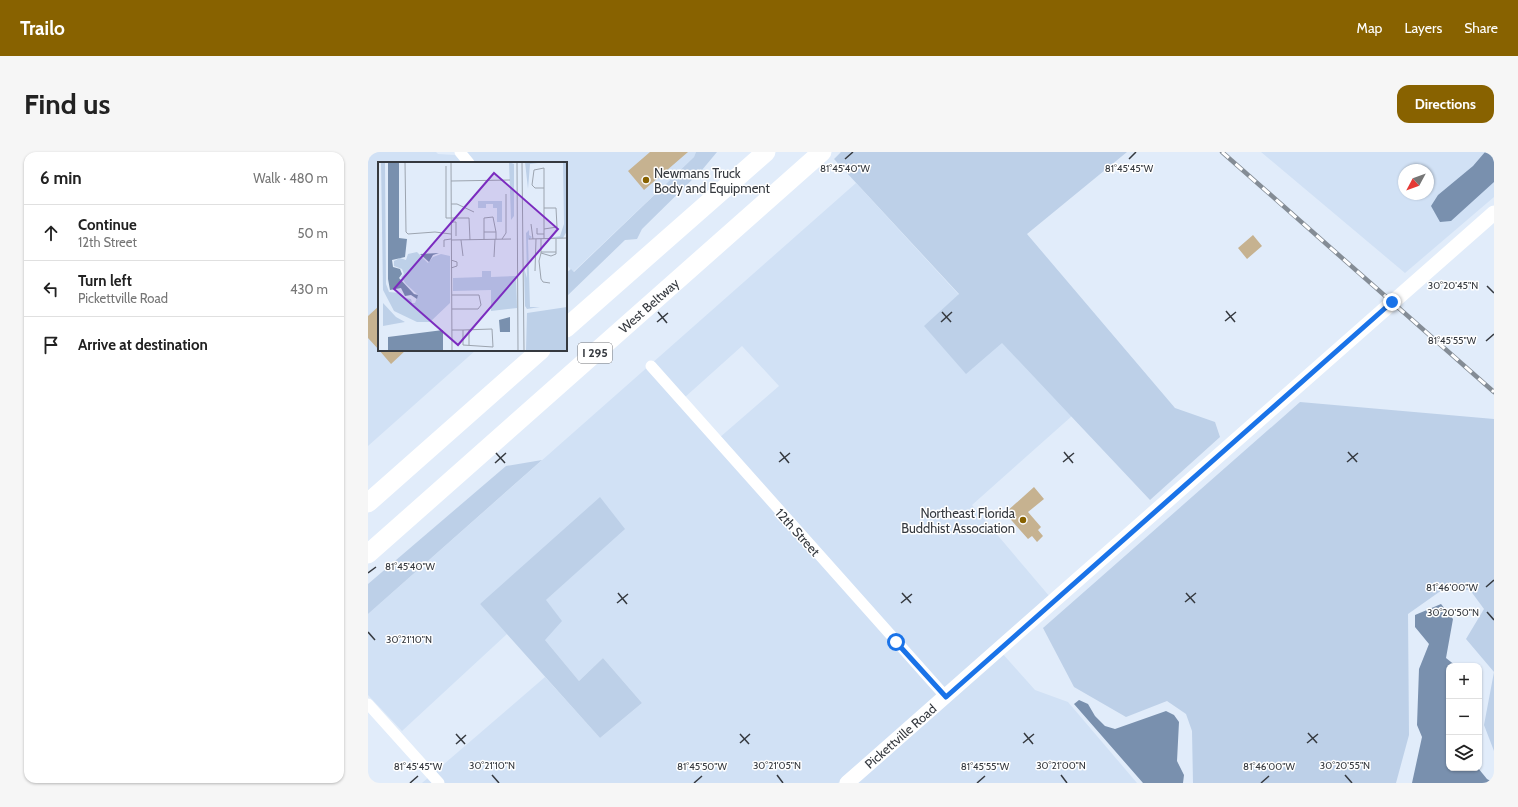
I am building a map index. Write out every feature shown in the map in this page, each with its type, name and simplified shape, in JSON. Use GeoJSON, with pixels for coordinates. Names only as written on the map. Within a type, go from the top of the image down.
{"type":"FeatureCollection","features":[{"type":"Feature","properties":{"kind":"highway","name":"I 295"},"geometry":{"type":"LineString","coordinates":[[567,327],[766,152]]}},
{"type":"Feature","properties":{"kind":"highway","name":"West Beltway"},"geometry":{"type":"LineString","coordinates":[[368,554],[822,152]]}},
{"type":"Feature","properties":{"kind":"highway"},"geometry":{"type":"LineString","coordinates":[[368,503],[541,351]]}},
{"type":"Feature","properties":{"kind":"street"},"geometry":{"type":"LineString","coordinates":[[460,152],[468,162]]}},
{"type":"Feature","properties":{"kind":"street","name":"Pickettville Road"},"geometry":{"type":"LineString","coordinates":[[847,783],[1494,213]]}},
{"type":"Feature","properties":{"kind":"street","name":"12th Street"},"geometry":{"type":"LineString","coordinates":[[651,366],[946,697]]}},
{"type":"Feature","properties":{"kind":"street"},"geometry":{"type":"LineString","coordinates":[[368,704],[438,783]]}},
{"type":"Feature","properties":{"kind":"shaded area"},"geometry":{"type":"Polygon","coordinates":[[[368,152],[436,152],[438,154],[455,155],[461,162],[378,162],[378,351],[475,351],[368,446],[368,152]]]}},
{"type":"Feature","properties":{"kind":"shaded area"},"geometry":{"type":"Polygon","coordinates":[[[466,152],[696,152],[694,157],[573,272],[567,265],[567,162],[475,162],[466,152]]]}},
{"type":"Feature","properties":{"kind":"shaded area"},"geometry":{"type":"Polygon","coordinates":[[[696,152],[717,152],[702,170],[642,229],[637,239],[625,240],[567,296],[567,272],[571,269],[574,272],[694,157],[696,152]]]}},
{"type":"Feature","properties":{"kind":"shaded area"},"geometry":{"type":"Polygon","coordinates":[[[841,152],[1127,152],[1027,234],[1175,408],[1215,422],[1220,437],[1150,500],[1002,343],[966,374],[924,326],[959,294],[834,159],[841,152]]]}},
{"type":"Feature","properties":{"kind":"shaded area"},"geometry":{"type":"Polygon","coordinates":[[[1261,152],[1494,152],[1494,197],[1405,273],[1261,152]]]}},
{"type":"Feature","properties":{"kind":"shaded area"},"geometry":{"type":"Polygon","coordinates":[[[1485,152],[1494,152],[1494,182],[1451,221],[1440,222],[1431,206],[1438,195],[1473,166],[1485,152]]]}},
{"type":"Feature","properties":{"kind":"shaded area"},"geometry":{"type":"Polygon","coordinates":[[[856,183],[959,295],[966,373],[1002,342],[1072,416],[972,505],[1050,597],[838,783],[422,783],[545,677],[600,738],[642,703],[603,658],[579,681],[545,640],[546,600],[624,529],[480,604],[507,634],[402,731],[368,695],[368,614],[856,183]],[[742,346],[684,398],[719,438],[779,386],[742,346]]]}},
{"type":"Feature","properties":{"kind":"shaded area"},"geometry":{"type":"Polygon","coordinates":[[[1300,402],[1494,419],[1494,672],[1466,639],[1484,609],[1470,590],[1442,590],[1408,614],[1409,735],[1396,783],[1193,783],[1192,731],[1186,714],[1167,701],[1126,717],[1074,687],[1043,628],[1300,402]]]}},
{"type":"Feature","properties":{"kind":"shaded area"},"geometry":{"type":"Polygon","coordinates":[[[542,460],[368,614],[368,584],[506,466],[542,460]]]}},
{"type":"Feature","properties":{"kind":"shaded area"},"geometry":{"type":"Polygon","coordinates":[[[600,497],[625,529],[546,600],[562,621],[545,640],[579,681],[603,658],[642,703],[600,738],[480,604],[600,497]]]}},
{"type":"Feature","properties":{"kind":"shaded area"},"geometry":{"type":"Polygon","coordinates":[[[1441,604],[1453,619],[1446,658],[1452,663],[1446,663],[1446,771],[1480,771],[1487,779],[1494,783],[1412,783],[1422,737],[1417,725],[1419,669],[1429,644],[1415,627],[1415,615],[1441,604]]]}},
{"type":"Feature","properties":{"kind":"shaded area"},"geometry":{"type":"Polygon","coordinates":[[[1002,653],[1035,690],[1068,702],[1137,783],[854,783],[1002,653]]]}},
{"type":"Feature","properties":{"kind":"shaded area"},"geometry":{"type":"Polygon","coordinates":[[[1494,672],[1494,751],[1484,725],[1494,672]]]}},
{"type":"Feature","properties":{"kind":"shaded area"},"geometry":{"type":"Polygon","coordinates":[[[1079,700],[1088,704],[1095,716],[1105,726],[1115,729],[1166,711],[1174,715],[1179,722],[1177,761],[1184,775],[1183,783],[1143,783],[1074,704],[1079,700]]]}},
{"type":"Feature","properties":{"kind":"building","name":"Newmans Truck Body and Equipment"},"geometry":{"type":"Polygon","coordinates":[[[650,152],[688,152],[644,190],[628,171],[650,152]]]}},
{"type":"Feature","properties":{"kind":"building"},"geometry":{"type":"Polygon","coordinates":[[[1253,235],[1262,246],[1247,259],[1238,248],[1253,235]]]}},
{"type":"Feature","properties":{"kind":"building"},"geometry":{"type":"Polygon","coordinates":[[[378,307],[378,349],[368,338],[368,316],[378,307]]]}},
{"type":"Feature","properties":{"kind":"building"},"geometry":{"type":"Polygon","coordinates":[[[380,351],[405,351],[391,364],[380,351]]]}},
{"type":"Feature","properties":{"kind":"building","name":"Northeast Florida Buddhist Association"},"geometry":{"type":"Polygon","coordinates":[[[1034,487],[1044,499],[1028,512],[1041,527],[1038,530],[1043,536],[1037,542],[1032,536],[1028,539],[1005,513],[1034,487]]]}},
{"type":"Feature","properties":{"kind":"railway"},"geometry":{"type":"LineString","coordinates":[[1222,152],[1494,392]]}},
{"type":"Feature","properties":{"kind":"place","name":"Newmans Truck Body and Equipment"},"geometry":{"type":"Point","coordinates":[646,180]}},
{"type":"Feature","properties":{"kind":"place","name":"Northeast Florida Buddhist Association"},"geometry":{"type":"Point","coordinates":[1023,520]}},
{"type":"Feature","properties":{"kind":"route"},"geometry":{"type":"LineString","coordinates":[[896,642],[946,697],[1392,302]]}}]}
